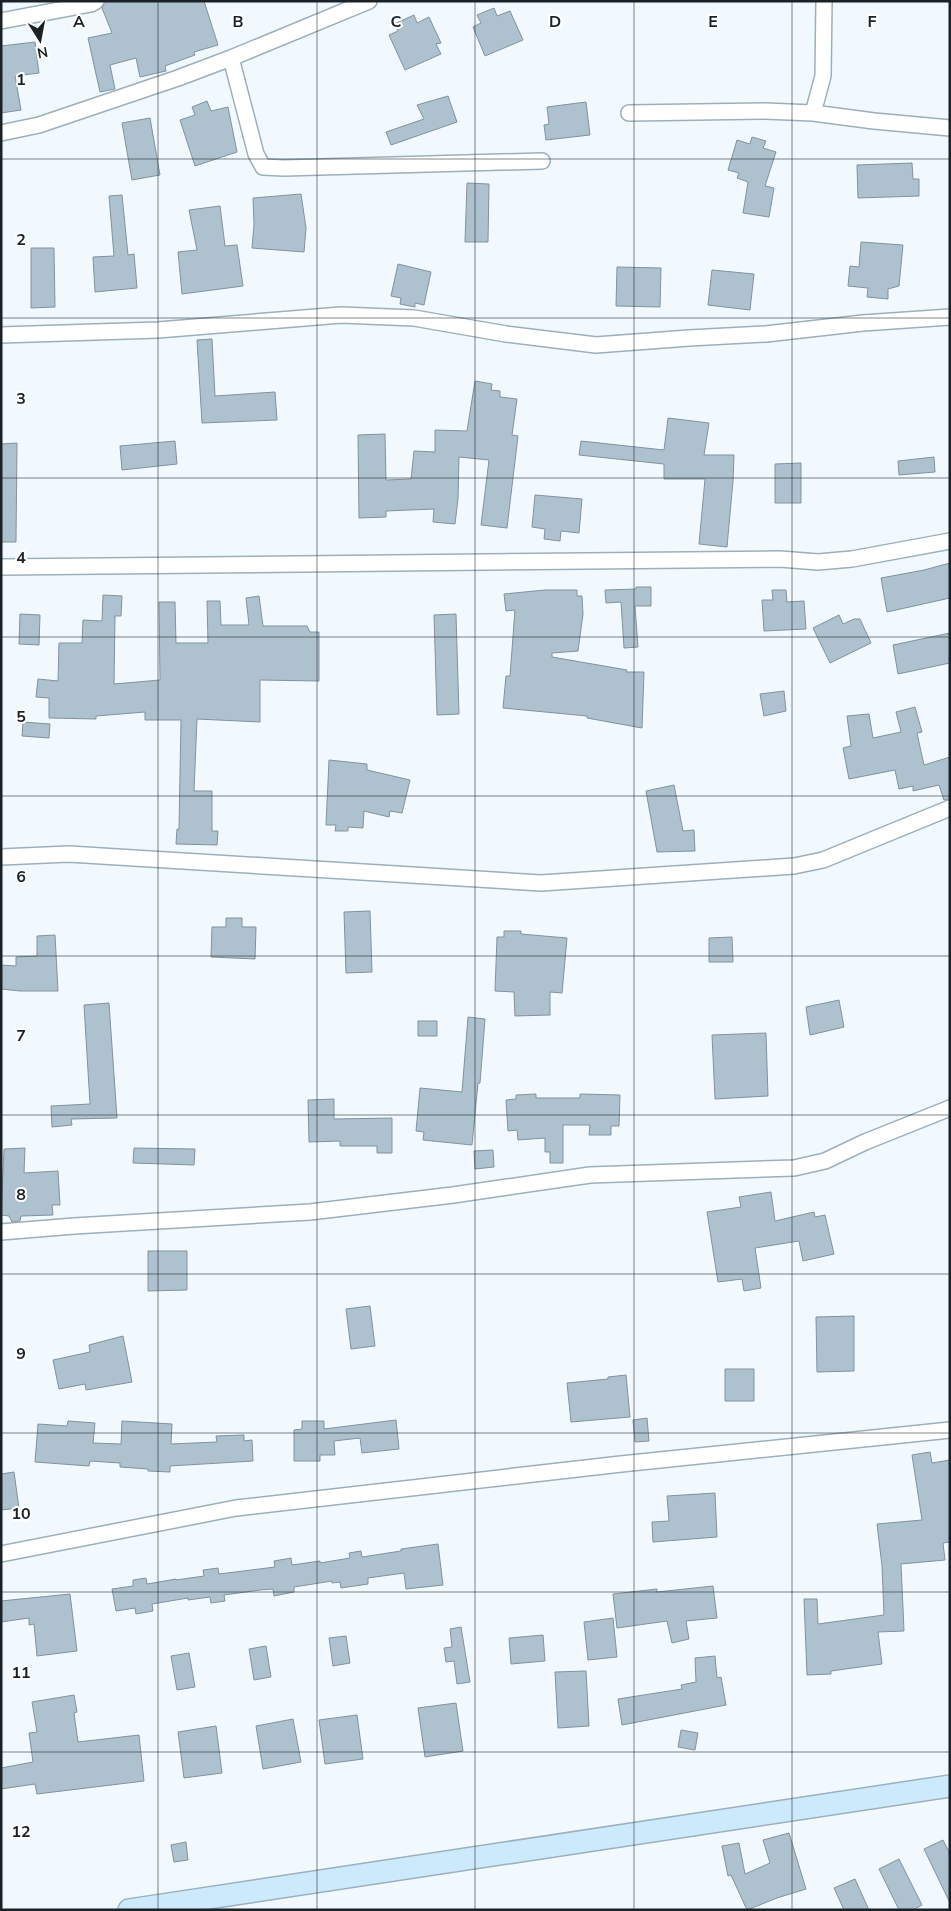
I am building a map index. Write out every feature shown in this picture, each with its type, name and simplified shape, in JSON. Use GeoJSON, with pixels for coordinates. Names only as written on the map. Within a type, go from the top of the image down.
{"type":"FeatureCollection","features":[{"type":"Feature","properties":{"kind":"street"},"geometry":{"type":"LineString","coordinates":[[1,21],[91,4],[96,1]]}},
{"type":"Feature","properties":{"kind":"street"},"geometry":{"type":"LineString","coordinates":[[1,133],[39,125],[231,58],[369,1]]}},
{"type":"Feature","properties":{"kind":"street"},"geometry":{"type":"LineString","coordinates":[[813,112],[823,76],[824,1]]}},
{"type":"Feature","properties":{"kind":"street"},"geometry":{"type":"LineString","coordinates":[[231,58],[256,154],[264,167],[542,161]]}},
{"type":"Feature","properties":{"kind":"street"},"geometry":{"type":"LineString","coordinates":[[629,113],[813,112],[874,121],[950,128]]}},
{"type":"Feature","properties":{"kind":"street"},"geometry":{"type":"LineString","coordinates":[[1,335],[158,330],[341,315],[414,318],[506,334],[596,345],[766,334],[950,317]]}},
{"type":"Feature","properties":{"kind":"street"},"geometry":{"type":"LineString","coordinates":[[1,567],[780,559],[818,562],[852,559],[950,542]]}},
{"type":"Feature","properties":{"kind":"street"},"geometry":{"type":"LineString","coordinates":[[1,857],[69,854],[541,883],[794,866],[823,860],[950,808]]}},
{"type":"Feature","properties":{"kind":"street"},"geometry":{"type":"LineString","coordinates":[[1,1232],[310,1212],[453,1195],[590,1175],[794,1168],[825,1161],[865,1142],[950,1108]]}},
{"type":"Feature","properties":{"kind":"street"},"geometry":{"type":"LineString","coordinates":[[1,1554],[236,1508],[620,1464],[950,1430]]}},
{"type":"Feature","properties":{"kind":"street"},"geometry":{"type":"LineString","coordinates":[[129,1910],[950,1786]]}},
{"type":"Feature","properties":{"kind":"building"},"geometry":{"type":"Polygon","coordinates":[[[105,1],[204,1],[218,45],[194,52],[195,55],[165,66],[166,71],[140,77],[136,58],[110,65],[115,89],[100,92],[88,38],[112,33],[102,8],[105,1]]]}},
{"type":"Feature","properties":{"kind":"building"},"geometry":{"type":"Polygon","coordinates":[[[494,8],[497,16],[510,11],[523,40],[485,56],[473,27],[481,23],[477,15],[494,8]]]}},
{"type":"Feature","properties":{"kind":"building"},"geometry":{"type":"Polygon","coordinates":[[[414,15],[417,23],[429,17],[441,43],[436,44],[441,54],[405,70],[389,35],[398,31],[394,24],[414,15]]]}},
{"type":"Feature","properties":{"kind":"building"},"geometry":{"type":"Polygon","coordinates":[[[35,42],[39,73],[15,76],[21,110],[1,113],[1,46],[35,42]]]}},
{"type":"Feature","properties":{"kind":"building"},"geometry":{"type":"Polygon","coordinates":[[[448,96],[457,122],[391,145],[386,132],[424,119],[417,105],[448,96]]]}},
{"type":"Feature","properties":{"kind":"building"},"geometry":{"type":"Polygon","coordinates":[[[207,101],[211,111],[228,107],[237,152],[195,166],[180,120],[195,115],[192,107],[207,101]]]}},
{"type":"Feature","properties":{"kind":"building"},"geometry":{"type":"Polygon","coordinates":[[[586,102],[590,135],[546,140],[544,125],[549,124],[547,107],[586,102]]]}},
{"type":"Feature","properties":{"kind":"building"},"geometry":{"type":"Polygon","coordinates":[[[150,118],[160,175],[132,180],[122,123],[150,118]]]}},
{"type":"Feature","properties":{"kind":"building"},"geometry":{"type":"Polygon","coordinates":[[[752,137],[766,141],[763,148],[776,152],[765,186],[774,188],[769,217],[743,213],[748,182],[737,178],[739,173],[728,170],[737,140],[750,144],[752,137]]]}},
{"type":"Feature","properties":{"kind":"building"},"geometry":{"type":"Polygon","coordinates":[[[912,163],[913,179],[919,179],[919,196],[858,198],[857,165],[912,163]]]}},
{"type":"Feature","properties":{"kind":"building"},"geometry":{"type":"Polygon","coordinates":[[[467,183],[489,184],[488,242],[465,242],[467,183]]]}},
{"type":"Feature","properties":{"kind":"building"},"geometry":{"type":"Polygon","coordinates":[[[301,194],[306,228],[304,252],[252,248],[254,224],[253,198],[301,194]]]}},
{"type":"Feature","properties":{"kind":"building"},"geometry":{"type":"Polygon","coordinates":[[[122,195],[128,255],[134,254],[137,288],[95,292],[93,257],[114,256],[109,196],[122,195]]]}},
{"type":"Feature","properties":{"kind":"building"},"geometry":{"type":"Polygon","coordinates":[[[220,206],[225,246],[237,245],[243,286],[182,294],[178,252],[197,250],[189,210],[220,206]]]}},
{"type":"Feature","properties":{"kind":"building"},"geometry":{"type":"Polygon","coordinates":[[[861,242],[903,245],[899,286],[888,289],[888,299],[867,297],[868,288],[848,286],[850,266],[859,267],[861,242]]]}},
{"type":"Feature","properties":{"kind":"building"},"geometry":{"type":"Polygon","coordinates":[[[31,248],[54,248],[55,307],[31,308],[31,248]]]}},
{"type":"Feature","properties":{"kind":"building"},"geometry":{"type":"Polygon","coordinates":[[[398,264],[431,272],[424,305],[415,303],[415,307],[400,304],[401,298],[391,296],[398,264]]]}},
{"type":"Feature","properties":{"kind":"building"},"geometry":{"type":"Polygon","coordinates":[[[617,267],[661,268],[660,307],[616,306],[617,267]]]}},
{"type":"Feature","properties":{"kind":"building"},"geometry":{"type":"Polygon","coordinates":[[[712,270],[754,274],[750,310],[708,305],[712,270]]]}},
{"type":"Feature","properties":{"kind":"building"},"geometry":{"type":"Polygon","coordinates":[[[212,339],[215,396],[275,392],[277,420],[202,423],[197,340],[212,339]]]}},
{"type":"Feature","properties":{"kind":"building"},"geometry":{"type":"Polygon","coordinates":[[[475,381],[492,384],[491,390],[500,391],[500,397],[517,399],[512,435],[518,436],[507,528],[481,525],[489,460],[459,457],[458,499],[455,524],[433,522],[434,509],[386,511],[386,517],[359,518],[358,435],[385,434],[386,480],[411,479],[414,451],[435,452],[435,430],[467,431],[475,381]]]}},
{"type":"Feature","properties":{"kind":"building"},"geometry":{"type":"Polygon","coordinates":[[[668,418],[709,423],[704,455],[734,455],[727,547],[699,544],[705,479],[664,479],[664,464],[579,455],[581,441],[664,450],[668,418]]]}},
{"type":"Feature","properties":{"kind":"building"},"geometry":{"type":"Polygon","coordinates":[[[175,441],[177,464],[122,470],[120,446],[175,441]]]}},
{"type":"Feature","properties":{"kind":"building"},"geometry":{"type":"Polygon","coordinates":[[[17,443],[16,542],[1,542],[1,444],[17,443]]]}},
{"type":"Feature","properties":{"kind":"building"},"geometry":{"type":"Polygon","coordinates":[[[934,457],[935,472],[899,475],[898,461],[934,457]]]}},
{"type":"Feature","properties":{"kind":"building"},"geometry":{"type":"Polygon","coordinates":[[[801,463],[801,503],[775,503],[775,464],[801,463]]]}},
{"type":"Feature","properties":{"kind":"building"},"geometry":{"type":"Polygon","coordinates":[[[535,495],[582,499],[579,533],[561,531],[560,541],[544,539],[545,529],[532,527],[535,495]]]}},
{"type":"Feature","properties":{"kind":"building"},"geometry":{"type":"Polygon","coordinates":[[[950,563],[950,598],[887,612],[881,578],[950,563]]]}},
{"type":"Feature","properties":{"kind":"building"},"geometry":{"type":"Polygon","coordinates":[[[636,587],[651,587],[651,606],[635,606],[638,647],[624,648],[621,602],[606,603],[605,590],[636,589],[636,587]]]}},
{"type":"Feature","properties":{"kind":"building"},"geometry":{"type":"Polygon","coordinates":[[[545,590],[577,590],[577,596],[582,596],[583,614],[578,651],[552,653],[552,657],[627,670],[626,672],[644,672],[642,728],[587,718],[587,716],[503,708],[506,676],[510,676],[515,610],[506,611],[504,594],[545,590]]]}},
{"type":"Feature","properties":{"kind":"building"},"geometry":{"type":"Polygon","coordinates":[[[772,590],[786,590],[787,602],[804,601],[806,629],[764,631],[762,600],[773,600],[772,590]]]}},
{"type":"Feature","properties":{"kind":"building"},"geometry":{"type":"Polygon","coordinates":[[[103,595],[122,596],[121,616],[115,616],[114,684],[160,680],[159,602],[175,602],[176,643],[208,643],[207,601],[220,601],[221,625],[249,625],[246,598],[259,596],[263,626],[307,626],[310,632],[319,632],[319,681],[260,680],[260,722],[197,719],[194,791],[212,791],[212,831],[218,831],[217,845],[176,844],[177,829],[179,829],[181,720],[145,720],[145,712],[96,716],[96,719],[49,718],[49,698],[36,697],[38,679],[58,681],[59,643],[82,643],[83,620],[102,621],[103,595]]]}},
{"type":"Feature","properties":{"kind":"building"},"geometry":{"type":"Polygon","coordinates":[[[20,614],[40,615],[39,645],[19,644],[20,614]]]}},
{"type":"Feature","properties":{"kind":"building"},"geometry":{"type":"Polygon","coordinates":[[[456,614],[459,714],[437,715],[434,615],[456,614]]]}},
{"type":"Feature","properties":{"kind":"building"},"geometry":{"type":"Polygon","coordinates":[[[839,615],[843,624],[854,619],[860,619],[871,643],[830,663],[813,628],[839,615]]]}},
{"type":"Feature","properties":{"kind":"building"},"geometry":{"type":"Polygon","coordinates":[[[950,633],[950,663],[898,674],[893,645],[950,633]]]}},
{"type":"Feature","properties":{"kind":"building"},"geometry":{"type":"Polygon","coordinates":[[[784,691],[786,711],[764,716],[760,694],[784,691]]]}},
{"type":"Feature","properties":{"kind":"building"},"geometry":{"type":"Polygon","coordinates":[[[915,707],[922,732],[917,733],[924,765],[950,757],[950,799],[944,800],[939,785],[913,791],[913,786],[899,789],[895,770],[849,779],[843,748],[851,746],[847,716],[869,714],[873,738],[901,732],[896,712],[915,707]]]}},
{"type":"Feature","properties":{"kind":"building"},"geometry":{"type":"Polygon","coordinates":[[[23,722],[50,724],[49,738],[22,736],[23,722]]]}},
{"type":"Feature","properties":{"kind":"building"},"geometry":{"type":"Polygon","coordinates":[[[329,760],[367,764],[367,770],[410,780],[402,813],[390,811],[389,817],[364,811],[363,828],[348,827],[348,831],[335,831],[336,825],[326,825],[329,760]]]}},
{"type":"Feature","properties":{"kind":"building"},"geometry":{"type":"Polygon","coordinates":[[[674,785],[683,831],[694,830],[695,851],[657,852],[646,791],[674,785]]]}},
{"type":"Feature","properties":{"kind":"building"},"geometry":{"type":"Polygon","coordinates":[[[370,911],[372,972],[346,973],[344,912],[370,911]]]}},
{"type":"Feature","properties":{"kind":"building"},"geometry":{"type":"Polygon","coordinates":[[[226,918],[242,918],[242,927],[256,927],[255,959],[211,957],[212,927],[226,927],[226,918]]]}},
{"type":"Feature","properties":{"kind":"building"},"geometry":{"type":"Polygon","coordinates":[[[504,931],[521,931],[521,934],[567,938],[562,993],[550,992],[550,1015],[515,1016],[514,992],[495,991],[497,937],[504,937],[504,931]]]}},
{"type":"Feature","properties":{"kind":"building"},"geometry":{"type":"Polygon","coordinates":[[[55,935],[58,991],[1,989],[1,965],[16,966],[16,957],[37,956],[37,936],[55,935]]]}},
{"type":"Feature","properties":{"kind":"building"},"geometry":{"type":"Polygon","coordinates":[[[732,937],[733,962],[709,962],[709,938],[732,937]]]}},
{"type":"Feature","properties":{"kind":"building"},"geometry":{"type":"Polygon","coordinates":[[[839,1000],[844,1027],[810,1035],[806,1007],[839,1000]]]}},
{"type":"Feature","properties":{"kind":"building"},"geometry":{"type":"Polygon","coordinates":[[[109,1003],[117,1118],[71,1119],[72,1125],[52,1127],[51,1106],[90,1104],[84,1005],[109,1003]]]}},
{"type":"Feature","properties":{"kind":"building"},"geometry":{"type":"Polygon","coordinates":[[[468,1017],[485,1019],[480,1083],[478,1083],[472,1145],[423,1140],[424,1132],[416,1131],[420,1088],[462,1092],[468,1017]]]}},
{"type":"Feature","properties":{"kind":"building"},"geometry":{"type":"Polygon","coordinates":[[[418,1021],[437,1021],[437,1036],[418,1036],[418,1021]]]}},
{"type":"Feature","properties":{"kind":"building"},"geometry":{"type":"Polygon","coordinates":[[[766,1033],[768,1096],[715,1099],[712,1035],[766,1033]]]}},
{"type":"Feature","properties":{"kind":"building"},"geometry":{"type":"Polygon","coordinates":[[[536,1094],[536,1098],[580,1098],[580,1094],[620,1095],[619,1126],[611,1126],[611,1135],[589,1135],[590,1125],[563,1125],[563,1163],[550,1163],[550,1152],[545,1152],[545,1138],[518,1140],[517,1130],[508,1131],[506,1100],[516,1099],[516,1095],[536,1094]]]}},
{"type":"Feature","properties":{"kind":"building"},"geometry":{"type":"Polygon","coordinates":[[[334,1099],[334,1119],[392,1118],[392,1153],[377,1153],[377,1146],[340,1146],[340,1141],[309,1142],[308,1100],[334,1099]]]}},
{"type":"Feature","properties":{"kind":"building"},"geometry":{"type":"Polygon","coordinates":[[[25,1148],[24,1173],[58,1171],[60,1205],[52,1205],[53,1215],[21,1216],[20,1221],[12,1222],[9,1216],[1,1215],[4,1149],[25,1148]]]}},
{"type":"Feature","properties":{"kind":"building"},"geometry":{"type":"Polygon","coordinates":[[[134,1148],[195,1149],[194,1165],[133,1163],[134,1148]]]}},
{"type":"Feature","properties":{"kind":"building"},"geometry":{"type":"Polygon","coordinates":[[[493,1150],[494,1167],[475,1169],[474,1151],[493,1150]]]}},
{"type":"Feature","properties":{"kind":"building"},"geometry":{"type":"Polygon","coordinates":[[[771,1192],[775,1221],[814,1212],[815,1217],[825,1215],[834,1254],[803,1261],[799,1241],[755,1248],[761,1288],[744,1291],[742,1279],[718,1282],[707,1212],[741,1207],[739,1197],[771,1192]]]}},
{"type":"Feature","properties":{"kind":"building"},"geometry":{"type":"Polygon","coordinates":[[[148,1251],[187,1251],[187,1290],[148,1291],[148,1251]]]}},
{"type":"Feature","properties":{"kind":"building"},"geometry":{"type":"Polygon","coordinates":[[[370,1306],[375,1346],[351,1349],[346,1309],[370,1306]]]}},
{"type":"Feature","properties":{"kind":"building"},"geometry":{"type":"Polygon","coordinates":[[[854,1316],[854,1371],[817,1372],[816,1317],[854,1316]]]}},
{"type":"Feature","properties":{"kind":"building"},"geometry":{"type":"Polygon","coordinates":[[[123,1336],[132,1382],[86,1390],[85,1384],[59,1389],[53,1360],[90,1352],[89,1345],[123,1336]]]}},
{"type":"Feature","properties":{"kind":"building"},"geometry":{"type":"Polygon","coordinates":[[[725,1369],[754,1369],[754,1401],[725,1401],[725,1369]]]}},
{"type":"Feature","properties":{"kind":"building"},"geometry":{"type":"Polygon","coordinates":[[[626,1375],[630,1417],[571,1422],[567,1383],[608,1379],[608,1377],[626,1375]]]}},
{"type":"Feature","properties":{"kind":"building"},"geometry":{"type":"Polygon","coordinates":[[[647,1418],[649,1441],[635,1442],[633,1420],[647,1418]]]}},
{"type":"Feature","properties":{"kind":"building"},"geometry":{"type":"Polygon","coordinates":[[[396,1420],[399,1449],[362,1453],[360,1438],[334,1441],[335,1455],[320,1455],[320,1461],[294,1461],[294,1430],[302,1429],[302,1421],[324,1421],[324,1429],[396,1420]]]}},
{"type":"Feature","properties":{"kind":"building"},"geometry":{"type":"Polygon","coordinates":[[[68,1421],[95,1423],[93,1443],[121,1444],[122,1421],[172,1424],[171,1444],[217,1442],[216,1436],[244,1435],[244,1441],[252,1440],[253,1461],[170,1466],[170,1472],[120,1467],[120,1463],[90,1461],[89,1466],[35,1462],[38,1424],[67,1426],[68,1421]]]}},
{"type":"Feature","properties":{"kind":"building"},"geometry":{"type":"Polygon","coordinates":[[[930,1452],[932,1463],[950,1460],[950,1542],[943,1543],[945,1560],[901,1564],[904,1631],[878,1632],[882,1664],[831,1671],[831,1674],[807,1675],[804,1599],[817,1599],[818,1624],[884,1615],[882,1566],[877,1524],[922,1520],[912,1455],[930,1452]]]}},
{"type":"Feature","properties":{"kind":"building"},"geometry":{"type":"Polygon","coordinates":[[[14,1472],[19,1508],[1,1510],[1,1474],[14,1472]]]}},
{"type":"Feature","properties":{"kind":"building"},"geometry":{"type":"Polygon","coordinates":[[[715,1493],[717,1537],[653,1542],[652,1522],[669,1521],[667,1496],[715,1493]]]}},
{"type":"Feature","properties":{"kind":"building"},"geometry":{"type":"Polygon","coordinates":[[[438,1544],[443,1585],[406,1589],[404,1573],[368,1578],[368,1584],[341,1588],[340,1582],[332,1583],[332,1581],[294,1587],[294,1592],[274,1596],[273,1589],[224,1595],[225,1601],[211,1603],[210,1597],[188,1600],[188,1598],[152,1604],[153,1611],[136,1614],[135,1608],[116,1611],[112,1589],[133,1586],[133,1580],[146,1578],[147,1584],[204,1576],[203,1570],[218,1568],[219,1574],[275,1567],[274,1561],[291,1558],[292,1565],[320,1561],[320,1563],[350,1558],[349,1553],[361,1551],[362,1557],[438,1544]]]}},
{"type":"Feature","properties":{"kind":"building"},"geometry":{"type":"Polygon","coordinates":[[[713,1586],[717,1618],[686,1621],[689,1639],[672,1643],[667,1621],[617,1628],[613,1594],[657,1589],[657,1592],[713,1586]]]}},
{"type":"Feature","properties":{"kind":"building"},"geometry":{"type":"Polygon","coordinates":[[[70,1594],[77,1651],[37,1656],[34,1624],[29,1625],[29,1618],[1,1622],[1,1601],[70,1594]]]}},
{"type":"Feature","properties":{"kind":"building"},"geometry":{"type":"Polygon","coordinates":[[[613,1618],[617,1657],[588,1660],[584,1622],[613,1618]]]}},
{"type":"Feature","properties":{"kind":"building"},"geometry":{"type":"Polygon","coordinates":[[[461,1627],[470,1682],[457,1684],[454,1661],[446,1662],[444,1648],[452,1647],[450,1629],[461,1627]]]}},
{"type":"Feature","properties":{"kind":"building"},"geometry":{"type":"Polygon","coordinates":[[[543,1635],[545,1661],[511,1664],[509,1638],[543,1635]]]}},
{"type":"Feature","properties":{"kind":"building"},"geometry":{"type":"Polygon","coordinates":[[[346,1636],[350,1663],[333,1666],[329,1638],[346,1636]]]}},
{"type":"Feature","properties":{"kind":"building"},"geometry":{"type":"Polygon","coordinates":[[[266,1646],[271,1677],[254,1680],[249,1649],[266,1646]]]}},
{"type":"Feature","properties":{"kind":"building"},"geometry":{"type":"Polygon","coordinates":[[[189,1653],[195,1687],[177,1690],[171,1656],[189,1653]]]}},
{"type":"Feature","properties":{"kind":"building"},"geometry":{"type":"Polygon","coordinates":[[[715,1656],[717,1678],[721,1677],[726,1705],[622,1725],[618,1699],[682,1689],[681,1685],[696,1682],[695,1658],[715,1656]]]}},
{"type":"Feature","properties":{"kind":"building"},"geometry":{"type":"Polygon","coordinates":[[[586,1671],[589,1726],[558,1728],[555,1672],[586,1671]]]}},
{"type":"Feature","properties":{"kind":"building"},"geometry":{"type":"Polygon","coordinates":[[[74,1695],[77,1712],[74,1713],[78,1742],[139,1735],[144,1781],[37,1794],[35,1784],[1,1789],[1,1768],[33,1762],[29,1733],[37,1732],[32,1702],[74,1695]]]}},
{"type":"Feature","properties":{"kind":"building"},"geometry":{"type":"Polygon","coordinates":[[[456,1703],[463,1751],[425,1757],[418,1708],[456,1703]]]}},
{"type":"Feature","properties":{"kind":"building"},"geometry":{"type":"Polygon","coordinates":[[[357,1715],[363,1759],[325,1764],[319,1720],[357,1715]]]}},
{"type":"Feature","properties":{"kind":"building"},"geometry":{"type":"Polygon","coordinates":[[[293,1719],[301,1762],[263,1769],[256,1726],[293,1719]]]}},
{"type":"Feature","properties":{"kind":"building"},"geometry":{"type":"Polygon","coordinates":[[[216,1726],[222,1773],[184,1778],[178,1732],[216,1726]]]}},
{"type":"Feature","properties":{"kind":"building"},"geometry":{"type":"Polygon","coordinates":[[[681,1730],[698,1733],[695,1750],[678,1747],[681,1730]]]}},
{"type":"Feature","properties":{"kind":"building"},"geometry":{"type":"Polygon","coordinates":[[[789,1833],[806,1889],[747,1910],[731,1875],[728,1876],[722,1846],[739,1843],[745,1874],[770,1863],[763,1840],[789,1833]]]}},
{"type":"Feature","properties":{"kind":"building"},"geometry":{"type":"Polygon","coordinates":[[[943,1840],[950,1854],[950,1903],[924,1849],[943,1840]]]}},
{"type":"Feature","properties":{"kind":"building"},"geometry":{"type":"Polygon","coordinates":[[[186,1842],[188,1860],[174,1862],[171,1845],[186,1842]]]}},
{"type":"Feature","properties":{"kind":"building"},"geometry":{"type":"Polygon","coordinates":[[[899,1859],[922,1905],[913,1910],[899,1910],[879,1869],[899,1859]]]}},
{"type":"Feature","properties":{"kind":"building"},"geometry":{"type":"Polygon","coordinates":[[[855,1879],[869,1910],[844,1910],[834,1888],[855,1879]]]}}]}
